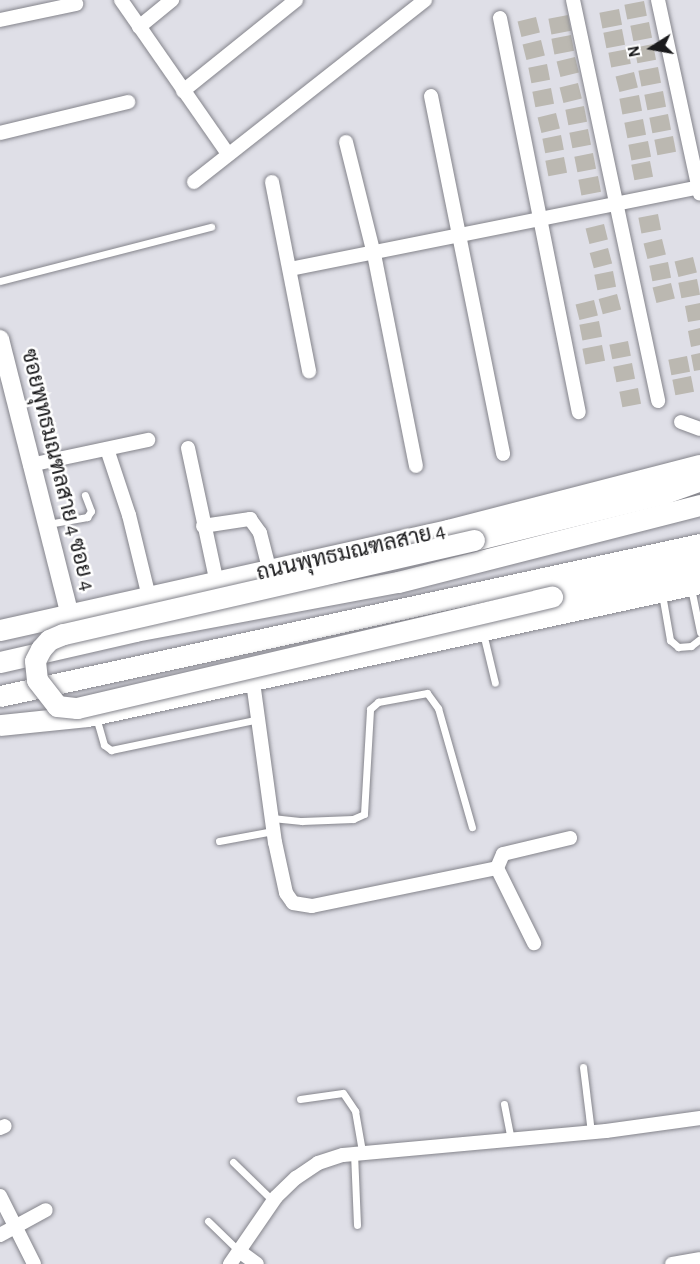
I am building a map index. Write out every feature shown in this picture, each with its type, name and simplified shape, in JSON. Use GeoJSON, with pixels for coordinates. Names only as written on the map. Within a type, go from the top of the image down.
{"type":"FeatureCollection","features":[{"type":"Feature","properties":{"kind":"main road","name":"ถนนพุทธมณฑลสาย 4"},"geometry":{"type":"LineString","coordinates":[[0,630],[69,612],[270,572],[700,465]]}},
{"type":"Feature","properties":{"kind":"main road"},"geometry":{"type":"LineString","coordinates":[[700,480],[665,493],[474,540],[63,634],[49,640],[41,649],[35,661],[37,680],[57,706],[77,708],[700,564]]}},
{"type":"Feature","properties":{"kind":"main road"},"geometry":{"type":"LineString","coordinates":[[665,493],[700,490]]}},
{"type":"Feature","properties":{"kind":"main road","name":"ถนนพุทธมณฑลสาย 4"},"geometry":{"type":"LineString","coordinates":[[0,662],[135,631],[398,582],[700,505]]}},
{"type":"Feature","properties":{"kind":"main road"},"geometry":{"type":"LineString","coordinates":[[0,696],[700,544]]}},
{"type":"Feature","properties":{"kind":"main road"},"geometry":{"type":"LineString","coordinates":[[0,725],[95,714],[253,682],[695,584]]}},
{"type":"Feature","properties":{"kind":"street"},"geometry":{"type":"LineString","coordinates":[[121,0],[228,154]]}},
{"type":"Feature","properties":{"kind":"street"},"geometry":{"type":"LineString","coordinates":[[139,27],[172,0]]}},
{"type":"Feature","properties":{"kind":"street"},"geometry":{"type":"LineString","coordinates":[[183,91],[296,0]]}},
{"type":"Feature","properties":{"kind":"street"},"geometry":{"type":"LineString","coordinates":[[194,182],[425,0]]}},
{"type":"Feature","properties":{"kind":"street"},"geometry":{"type":"LineString","coordinates":[[573,0],[619,204],[657,401]]}},
{"type":"Feature","properties":{"kind":"street"},"geometry":{"type":"LineString","coordinates":[[290,269],[619,204],[699,191],[658,0]]}},
{"type":"Feature","properties":{"kind":"street"},"geometry":{"type":"LineString","coordinates":[[0,20],[76,4]]}},
{"type":"Feature","properties":{"kind":"street"},"geometry":{"type":"LineString","coordinates":[[500,18],[579,412]]}},
{"type":"Feature","properties":{"kind":"street"},"geometry":{"type":"LineString","coordinates":[[431,96],[502,454]]}},
{"type":"Feature","properties":{"kind":"street"},"geometry":{"type":"LineString","coordinates":[[0,133],[128,102]]}},
{"type":"Feature","properties":{"kind":"street"},"geometry":{"type":"LineString","coordinates":[[346,142],[374,254],[416,466]]}},
{"type":"Feature","properties":{"kind":"street"},"geometry":{"type":"LineString","coordinates":[[272,182],[309,371]]}},
{"type":"Feature","properties":{"kind":"street","name":"ซอยพุทธมณฑลสาย 4 ซอย 4"},"geometry":{"type":"LineString","coordinates":[[0,339],[45,525],[69,612]]}},
{"type":"Feature","properties":{"kind":"street"},"geometry":{"type":"LineString","coordinates":[[681,422],[700,429]]}},
{"type":"Feature","properties":{"kind":"street"},"geometry":{"type":"LineString","coordinates":[[30,465],[148,440]]}},
{"type":"Feature","properties":{"kind":"street"},"geometry":{"type":"LineString","coordinates":[[188,448],[217,583]]}},
{"type":"Feature","properties":{"kind":"street"},"geometry":{"type":"LineString","coordinates":[[107,449],[129,515],[149,597]]}},
{"type":"Feature","properties":{"kind":"street"},"geometry":{"type":"LineString","coordinates":[[203,526],[250,519],[260,533],[270,572]]}},
{"type":"Feature","properties":{"kind":"street"},"geometry":{"type":"LineString","coordinates":[[253,682],[273,824],[286,893],[293,903],[303,906],[497,868]]}},
{"type":"Feature","properties":{"kind":"street"},"geometry":{"type":"LineString","coordinates":[[534,943],[497,868],[503,854],[570,838]]}},
{"type":"Feature","properties":{"kind":"street"},"geometry":{"type":"LineString","coordinates":[[230,1264],[273,1201],[296,1178],[318,1163],[358,1152],[591,1132],[700,1118]]}},
{"type":"Feature","properties":{"kind":"street"},"geometry":{"type":"LineString","coordinates":[[0,1196],[34,1264]]}},
{"type":"Feature","properties":{"kind":"street"},"geometry":{"type":"LineString","coordinates":[[0,1235],[46,1210]]}},
{"type":"Feature","properties":{"kind":"street"},"geometry":{"type":"LineString","coordinates":[[239,1251],[257,1264]]}},
{"type":"Feature","properties":{"kind":"street"},"geometry":{"type":"LineString","coordinates":[[672,1264],[700,1259]]}},
{"type":"Feature","properties":{"kind":"lane"},"geometry":{"type":"LineString","coordinates":[[0,281],[211,227]]}},
{"type":"Feature","properties":{"kind":"lane"},"geometry":{"type":"LineString","coordinates":[[45,525],[87,517],[91,511],[85,495]]}},
{"type":"Feature","properties":{"kind":"lane"},"geometry":{"type":"LineString","coordinates":[[695,584],[700,632]]}},
{"type":"Feature","properties":{"kind":"lane"},"geometry":{"type":"LineString","coordinates":[[662,591],[670,640],[678,647],[691,646],[700,639]]}},
{"type":"Feature","properties":{"kind":"lane"},"geometry":{"type":"LineString","coordinates":[[483,631],[495,683]]}},
{"type":"Feature","properties":{"kind":"lane"},"geometry":{"type":"LineString","coordinates":[[219,841],[273,824],[353,819],[364,814],[370,709],[378,702],[427,693],[438,708],[472,827]]}},
{"type":"Feature","properties":{"kind":"lane"},"geometry":{"type":"LineString","coordinates":[[95,714],[104,745],[111,750],[260,719]]}},
{"type":"Feature","properties":{"kind":"lane"},"geometry":{"type":"LineString","coordinates":[[583,1067],[591,1132]]}},
{"type":"Feature","properties":{"kind":"lane"},"geometry":{"type":"LineString","coordinates":[[300,1099],[343,1094],[355,1111],[358,1152],[357,1226]]}},
{"type":"Feature","properties":{"kind":"lane"},"geometry":{"type":"LineString","coordinates":[[504,1104],[511,1139]]}},
{"type":"Feature","properties":{"kind":"lane"},"geometry":{"type":"LineString","coordinates":[[233,1162],[273,1201]]}},
{"type":"Feature","properties":{"kind":"lane"},"geometry":{"type":"LineString","coordinates":[[208,1221],[239,1251]]}},
{"type":"Feature","properties":{"kind":"building"},"geometry":{"type":"Polygon","coordinates":[[[644,1],[647,16],[627,20],[624,5],[644,1]]]}},
{"type":"Feature","properties":{"kind":"building"},"geometry":{"type":"Polygon","coordinates":[[[619,9],[622,25],[602,29],[599,13],[619,9]]]}},
{"type":"Feature","properties":{"kind":"building"},"geometry":{"type":"Polygon","coordinates":[[[568,15],[571,31],[551,35],[548,19],[568,15]]]}},
{"type":"Feature","properties":{"kind":"building"},"geometry":{"type":"Polygon","coordinates":[[[536,17],[540,33],[521,37],[518,22],[536,17]]]}},
{"type":"Feature","properties":{"kind":"building"},"geometry":{"type":"Polygon","coordinates":[[[649,22],[652,38],[633,41],[630,26],[649,22]]]}},
{"type":"Feature","properties":{"kind":"building"},"geometry":{"type":"Polygon","coordinates":[[[622,29],[625,45],[606,48],[603,33],[622,29]]]}},
{"type":"Feature","properties":{"kind":"building"},"geometry":{"type":"Polygon","coordinates":[[[571,35],[574,51],[554,55],[551,39],[571,35]]]}},
{"type":"Feature","properties":{"kind":"building"},"geometry":{"type":"Polygon","coordinates":[[[541,40],[545,56],[526,60],[523,45],[541,40]]]}},
{"type":"Feature","properties":{"kind":"building"},"geometry":{"type":"Polygon","coordinates":[[[653,44],[656,60],[637,63],[634,48],[653,44]]]}},
{"type":"Feature","properties":{"kind":"building"},"geometry":{"type":"Polygon","coordinates":[[[628,49],[631,64],[611,68],[608,53],[628,49]]]}},
{"type":"Feature","properties":{"kind":"building"},"geometry":{"type":"Polygon","coordinates":[[[575,57],[579,73],[560,77],[557,62],[575,57]]]}},
{"type":"Feature","properties":{"kind":"building"},"geometry":{"type":"Polygon","coordinates":[[[547,64],[550,80],[531,83],[528,68],[547,64]]]}},
{"type":"Feature","properties":{"kind":"building"},"geometry":{"type":"Polygon","coordinates":[[[658,67],[661,83],[641,87],[638,71],[658,67]]]}},
{"type":"Feature","properties":{"kind":"building"},"geometry":{"type":"Polygon","coordinates":[[[634,72],[638,88],[619,92],[616,77],[634,72]]]}},
{"type":"Feature","properties":{"kind":"building"},"geometry":{"type":"Polygon","coordinates":[[[578,83],[582,99],[563,103],[560,88],[578,83]]]}},
{"type":"Feature","properties":{"kind":"building"},"geometry":{"type":"Polygon","coordinates":[[[551,88],[554,104],[535,107],[532,92],[551,88]]]}},
{"type":"Feature","properties":{"kind":"building"},"geometry":{"type":"Polygon","coordinates":[[[663,91],[666,107],[647,110],[644,95],[663,91]]]}},
{"type":"Feature","properties":{"kind":"building"},"geometry":{"type":"Polygon","coordinates":[[[639,95],[642,111],[622,115],[619,99],[639,95]]]}},
{"type":"Feature","properties":{"kind":"building"},"geometry":{"type":"Polygon","coordinates":[[[584,106],[587,122],[568,125],[565,110],[584,106]]]}},
{"type":"Feature","properties":{"kind":"building"},"geometry":{"type":"Polygon","coordinates":[[[556,113],[560,129],[541,133],[538,118],[556,113]]]}},
{"type":"Feature","properties":{"kind":"building"},"geometry":{"type":"Polygon","coordinates":[[[668,114],[671,130],[652,133],[649,118],[668,114]]]}},
{"type":"Feature","properties":{"kind":"building"},"geometry":{"type":"Polygon","coordinates":[[[643,119],[646,135],[627,138],[624,123],[643,119]]]}},
{"type":"Feature","properties":{"kind":"building"},"geometry":{"type":"Polygon","coordinates":[[[588,129],[591,145],[572,148],[569,133],[588,129]]]}},
{"type":"Feature","properties":{"kind":"building"},"geometry":{"type":"Polygon","coordinates":[[[561,135],[564,150],[545,153],[542,139],[561,135]]]}},
{"type":"Feature","properties":{"kind":"building"},"geometry":{"type":"Polygon","coordinates":[[[673,136],[676,152],[657,155],[654,140],[673,136]]]}},
{"type":"Feature","properties":{"kind":"building"},"geometry":{"type":"Polygon","coordinates":[[[648,141],[651,157],[631,161],[628,145],[648,141]]]}},
{"type":"Feature","properties":{"kind":"building"},"geometry":{"type":"Polygon","coordinates":[[[593,153],[596,169],[577,172],[574,157],[593,153]]]}},
{"type":"Feature","properties":{"kind":"building"},"geometry":{"type":"Polygon","coordinates":[[[564,157],[567,173],[548,176],[545,161],[564,157]]]}},
{"type":"Feature","properties":{"kind":"building"},"geometry":{"type":"Polygon","coordinates":[[[650,161],[653,177],[634,180],[631,165],[650,161]]]}},
{"type":"Feature","properties":{"kind":"building"},"geometry":{"type":"Polygon","coordinates":[[[598,176],[601,192],[581,196],[578,180],[598,176]]]}},
{"type":"Feature","properties":{"kind":"building"},"geometry":{"type":"Polygon","coordinates":[[[658,214],[661,230],[641,234],[638,218],[658,214]]]}},
{"type":"Feature","properties":{"kind":"building"},"geometry":{"type":"Polygon","coordinates":[[[604,224],[608,240],[589,244],[586,229],[604,224]]]}},
{"type":"Feature","properties":{"kind":"building"},"geometry":{"type":"Polygon","coordinates":[[[662,239],[666,255],[647,259],[644,244],[662,239]]]}},
{"type":"Feature","properties":{"kind":"building"},"geometry":{"type":"Polygon","coordinates":[[[608,248],[612,263],[594,268],[590,253],[608,248]]]}},
{"type":"Feature","properties":{"kind":"building"},"geometry":{"type":"Polygon","coordinates":[[[693,257],[697,273],[678,277],[675,262],[693,257]]]}},
{"type":"Feature","properties":{"kind":"building"},"geometry":{"type":"Polygon","coordinates":[[[668,262],[671,278],[652,281],[649,266],[668,262]]]}},
{"type":"Feature","properties":{"kind":"building"},"geometry":{"type":"Polygon","coordinates":[[[613,271],[616,287],[597,290],[594,275],[613,271]]]}},
{"type":"Feature","properties":{"kind":"building"},"geometry":{"type":"Polygon","coordinates":[[[697,279],[700,295],[681,298],[678,283],[697,279]]]}},
{"type":"Feature","properties":{"kind":"building"},"geometry":{"type":"Polygon","coordinates":[[[671,283],[675,299],[656,303],[653,288],[671,283]]]}},
{"type":"Feature","properties":{"kind":"building"},"geometry":{"type":"Polygon","coordinates":[[[617,294],[621,309],[603,314],[599,299],[617,294]]]}},
{"type":"Feature","properties":{"kind":"building"},"geometry":{"type":"Polygon","coordinates":[[[594,300],[598,316],[579,320],[576,305],[594,300]]]}},
{"type":"Feature","properties":{"kind":"building"},"geometry":{"type":"Polygon","coordinates":[[[700,303],[700,320],[688,322],[685,306],[700,303]]]}},
{"type":"Feature","properties":{"kind":"building"},"geometry":{"type":"Polygon","coordinates":[[[599,321],[602,337],[582,341],[579,325],[599,321]]]}},
{"type":"Feature","properties":{"kind":"building"},"geometry":{"type":"Polygon","coordinates":[[[700,328],[700,345],[691,347],[688,331],[700,328]]]}},
{"type":"Feature","properties":{"kind":"building"},"geometry":{"type":"Polygon","coordinates":[[[628,341],[631,356],[612,359],[609,345],[628,341]]]}},
{"type":"Feature","properties":{"kind":"building"},"geometry":{"type":"Polygon","coordinates":[[[602,345],[605,361],[585,365],[582,349],[602,345]]]}},
{"type":"Feature","properties":{"kind":"building"},"geometry":{"type":"Polygon","coordinates":[[[700,353],[700,370],[694,371],[691,355],[700,353]]]}},
{"type":"Feature","properties":{"kind":"building"},"geometry":{"type":"Polygon","coordinates":[[[687,356],[690,372],[671,375],[668,360],[687,356]]]}},
{"type":"Feature","properties":{"kind":"building"},"geometry":{"type":"Polygon","coordinates":[[[632,363],[635,379],[616,382],[613,367],[632,363]]]}},
{"type":"Feature","properties":{"kind":"building"},"geometry":{"type":"Polygon","coordinates":[[[691,376],[694,392],[675,395],[672,380],[691,376]]]}},
{"type":"Feature","properties":{"kind":"building"},"geometry":{"type":"Polygon","coordinates":[[[638,388],[641,404],[622,407],[619,392],[638,388]]]}}]}
